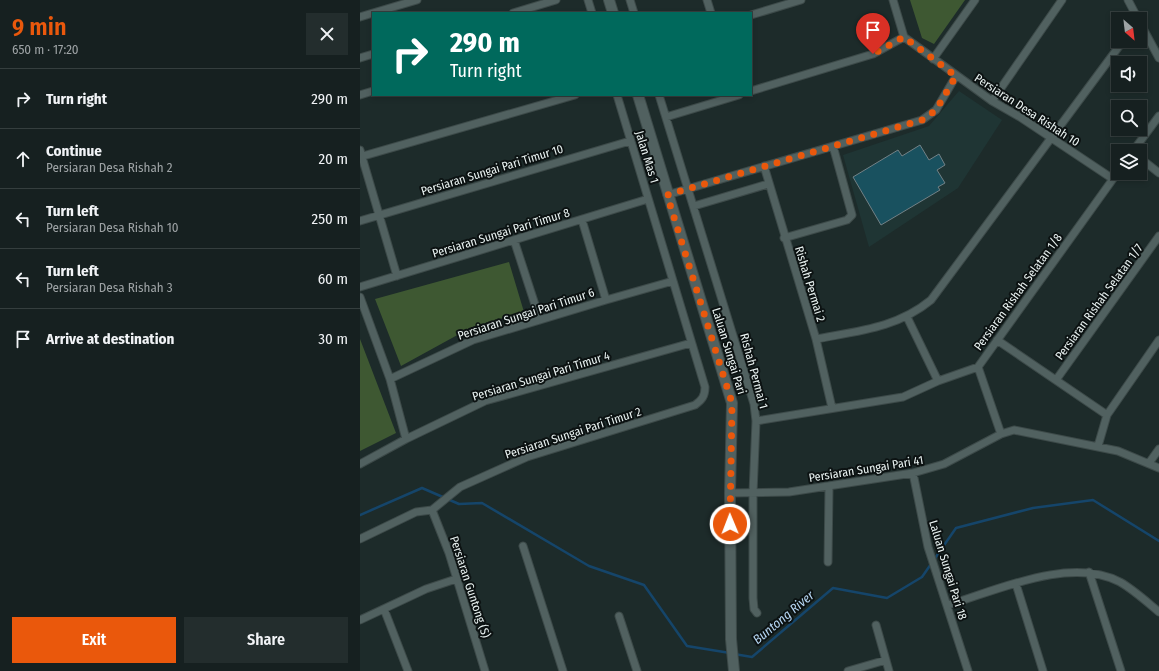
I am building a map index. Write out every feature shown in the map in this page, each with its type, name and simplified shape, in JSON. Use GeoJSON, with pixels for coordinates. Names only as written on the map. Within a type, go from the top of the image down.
{"type":"FeatureCollection","features":[{"type":"Feature","properties":{"kind":"main road"},"geometry":{"type":"LineString","coordinates":[[609,0],[613,12]]}},
{"type":"Feature","properties":{"kind":"main road","name":"Laluan Sungai Pari"},"geometry":{"type":"LineString","coordinates":[[638,96],[667,195],[732,403],[730,492],[731,639],[734,671]]}},
{"type":"Feature","properties":{"kind":"street"},"geometry":{"type":"LineString","coordinates":[[376,12],[417,0]]}},
{"type":"Feature","properties":{"kind":"street"},"geometry":{"type":"LineString","coordinates":[[516,12],[556,0]]}},
{"type":"Feature","properties":{"kind":"street"},"geometry":{"type":"LineString","coordinates":[[588,0],[592,12]]}},
{"type":"Feature","properties":{"kind":"street"},"geometry":{"type":"LineString","coordinates":[[630,0],[634,12]]}},
{"type":"Feature","properties":{"kind":"street"},"geometry":{"type":"LineString","coordinates":[[707,0],[711,12]]}},
{"type":"Feature","properties":{"kind":"street"},"geometry":{"type":"LineString","coordinates":[[752,15],[801,0]]}},
{"type":"Feature","properties":{"kind":"street"},"geometry":{"type":"LineString","coordinates":[[752,91],[873,54],[904,37],[893,0]]}},
{"type":"Feature","properties":{"kind":"street"},"geometry":{"type":"LineString","coordinates":[[933,59],[975,0]]}},
{"type":"Feature","properties":{"kind":"street"},"geometry":{"type":"LineString","coordinates":[[992,101],[1062,0]]}},
{"type":"Feature","properties":{"kind":"street"},"geometry":{"type":"LineString","coordinates":[[1128,0],[1134,12]]}},
{"type":"Feature","properties":{"kind":"street"},"geometry":{"type":"LineString","coordinates":[[360,17],[372,13]]}},
{"type":"Feature","properties":{"kind":"street"},"geometry":{"type":"LineString","coordinates":[[1147,36],[1159,58]]}},
{"type":"Feature","properties":{"kind":"street","name":"Persiaran Desa Rishah 10"},"geometry":{"type":"LineString","coordinates":[[904,37],[992,101],[1111,178]]}},
{"type":"Feature","properties":{"kind":"street"},"geometry":{"type":"LineString","coordinates":[[816,340],[890,324],[906,317],[931,300],[1118,48]]}},
{"type":"Feature","properties":{"kind":"street"},"geometry":{"type":"LineString","coordinates":[[360,58],[372,54]]}},
{"type":"Feature","properties":{"kind":"street"},"geometry":{"type":"LineString","coordinates":[[667,195],[929,116],[936,110],[956,76]]}},
{"type":"Feature","properties":{"kind":"street"},"geometry":{"type":"LineString","coordinates":[[360,95],[372,91]]}},
{"type":"Feature","properties":{"kind":"street"},"geometry":{"type":"LineString","coordinates":[[397,276],[361,154],[571,96]]}},
{"type":"Feature","properties":{"kind":"street","name":"Jalan Mas 1"},"geometry":{"type":"LineString","coordinates":[[617,96],[705,387],[701,401],[695,405]]}},
{"type":"Feature","properties":{"kind":"street","name":"Rishah Permai 1"},"geometry":{"type":"LineString","coordinates":[[659,96],[754,404],[756,421],[753,493],[753,598],[754,610],[757,614]]}},
{"type":"Feature","properties":{"kind":"street"},"geometry":{"type":"LineString","coordinates":[[666,117],[734,96]]}},
{"type":"Feature","properties":{"kind":"street"},"geometry":{"type":"LineString","coordinates":[[1138,144],[1158,119]]}},
{"type":"Feature","properties":{"kind":"street","name":"Persiaran Sungai Pari Timur 10"},"geometry":{"type":"LineString","coordinates":[[360,221],[630,141]]}},
{"type":"Feature","properties":{"kind":"street"},"geometry":{"type":"LineString","coordinates":[[784,238],[846,220],[852,215],[833,146]]}},
{"type":"Feature","properties":{"kind":"street"},"geometry":{"type":"LineString","coordinates":[[1147,164],[1159,173]]}},
{"type":"Feature","properties":{"kind":"street","name":"Rishah Permai 2"},"geometry":{"type":"LineString","coordinates":[[764,166],[784,238],[816,340],[832,408]]}},
{"type":"Feature","properties":{"kind":"street","name":"Persiaran Rishah Selatan 1/8"},"geometry":{"type":"LineString","coordinates":[[1001,434],[978,367],[1112,180]]}},
{"type":"Feature","properties":{"kind":"street"},"geometry":{"type":"LineString","coordinates":[[694,206],[768,184]]}},
{"type":"Feature","properties":{"kind":"street","name":"Persiaran Sungai Pari Timur 8"},"geometry":{"type":"LineString","coordinates":[[360,287],[648,199]]}},
{"type":"Feature","properties":{"kind":"street"},"geometry":{"type":"LineString","coordinates":[[582,220],[606,300]]}},
{"type":"Feature","properties":{"kind":"street","name":"Persiaran Rishah Selatan 1/7"},"geometry":{"type":"LineString","coordinates":[[1056,380],[1159,236]]}},
{"type":"Feature","properties":{"kind":"street"},"geometry":{"type":"LineString","coordinates":[[514,240],[540,320]]}},
{"type":"Feature","properties":{"kind":"street","name":"Persiaran Sungai Pari Timur 6"},"geometry":{"type":"LineString","coordinates":[[390,379],[473,340],[673,281]]}},
{"type":"Feature","properties":{"kind":"street"},"geometry":{"type":"LineString","coordinates":[[360,297],[390,379],[406,439]]}},
{"type":"Feature","properties":{"kind":"street"},"geometry":{"type":"LineString","coordinates":[[906,317],[938,380]]}},
{"type":"Feature","properties":{"kind":"street"},"geometry":{"type":"LineString","coordinates":[[997,340],[1107,414]]}},
{"type":"Feature","properties":{"kind":"street"},"geometry":{"type":"LineString","coordinates":[[1098,446],[1107,414],[1159,340]]}},
{"type":"Feature","properties":{"kind":"street","name":"Persiaran Sungai Pari Timur 4"},"geometry":{"type":"LineString","coordinates":[[360,464],[406,439],[485,401],[691,343]]}},
{"type":"Feature","properties":{"kind":"street"},"geometry":{"type":"LineString","coordinates":[[756,421],[792,417],[832,408],[903,397],[938,380],[978,367]]}},
{"type":"Feature","properties":{"kind":"street","name":"Persiaran Sungai Pari Timur 2"},"geometry":{"type":"LineString","coordinates":[[432,510],[460,487],[526,457],[695,405]]}},
{"type":"Feature","properties":{"kind":"street","name":"Persiaran Sungai Pari 41"},"geometry":{"type":"LineString","coordinates":[[730,492],[789,492],[913,474],[944,464],[1001,434],[1014,430],[1118,451],[1159,468]]}},
{"type":"Feature","properties":{"kind":"street"},"geometry":{"type":"LineString","coordinates":[[1149,463],[1159,449]]}},
{"type":"Feature","properties":{"kind":"street","name":"Laluan Sungai Pari 18"},"geometry":{"type":"LineString","coordinates":[[913,474],[928,547],[968,671]]}},
{"type":"Feature","properties":{"kind":"street"},"geometry":{"type":"LineString","coordinates":[[828,562],[829,487]]}},
{"type":"Feature","properties":{"kind":"street"},"geometry":{"type":"LineString","coordinates":[[360,539],[416,512],[432,510]]}},
{"type":"Feature","properties":{"kind":"street","name":"Persiaran Guntong (S)"},"geometry":{"type":"LineString","coordinates":[[432,510],[449,553],[485,671]]}},
{"type":"Feature","properties":{"kind":"street"},"geometry":{"type":"LineString","coordinates":[[523,546],[563,671]]}},
{"type":"Feature","properties":{"kind":"street"},"geometry":{"type":"LineString","coordinates":[[948,606],[1044,575],[1066,572],[1089,572],[1120,582],[1159,612]]}},
{"type":"Feature","properties":{"kind":"street"},"geometry":{"type":"LineString","coordinates":[[1089,572],[1121,671]]}},
{"type":"Feature","properties":{"kind":"street"},"geometry":{"type":"LineString","coordinates":[[360,620],[426,589],[456,579]]}},
{"type":"Feature","properties":{"kind":"street"},"geometry":{"type":"LineString","coordinates":[[1016,584],[1043,671]]}},
{"type":"Feature","properties":{"kind":"street"},"geometry":{"type":"LineString","coordinates":[[384,609],[397,639],[408,671]]}},
{"type":"Feature","properties":{"kind":"street"},"geometry":{"type":"LineString","coordinates":[[619,616],[637,671]]}},
{"type":"Feature","properties":{"kind":"street"},"geometry":{"type":"LineString","coordinates":[[876,625],[890,671]]}},
{"type":"Feature","properties":{"kind":"street"},"geometry":{"type":"LineString","coordinates":[[848,671],[886,660]]}},
{"type":"Feature","properties":{"kind":"shaded area"},"geometry":{"type":"Polygon","coordinates":[[[959,91],[1002,120],[958,188],[869,247],[843,155],[929,126],[959,91]]]}},
{"type":"Feature","properties":{"kind":"green space"},"geometry":{"type":"Polygon","coordinates":[[[910,0],[965,0],[934,44],[922,38],[910,0]]]}},
{"type":"Feature","properties":{"kind":"green space"},"geometry":{"type":"Polygon","coordinates":[[[509,262],[524,312],[472,327],[401,366],[375,299],[509,262]]]}},
{"type":"Feature","properties":{"kind":"green space"},"geometry":{"type":"Polygon","coordinates":[[[360,339],[396,433],[360,451],[360,339]]]}},
{"type":"Feature","properties":{"kind":"building"},"geometry":{"type":"Polygon","coordinates":[[[920,145],[929,160],[939,154],[945,165],[937,170],[945,183],[938,187],[940,190],[881,225],[853,177],[898,150],[902,156],[920,145]]]}},
{"type":"Feature","properties":{"kind":"waterway","name":"Buntong River"},"geometry":{"type":"LineString","coordinates":[[360,515],[422,488],[459,504],[482,503],[589,566],[644,585],[687,646],[730,653]]}},
{"type":"Feature","properties":{"kind":"waterway","name":"Buntong River"},"geometry":{"type":"LineString","coordinates":[[734,654],[752,657],[833,588],[887,598],[922,577],[956,528],[1033,508],[1093,500],[1159,541]]}},
{"type":"Feature","properties":{"kind":"route"},"geometry":{"type":"LineString","coordinates":[[730,524],[732,403],[667,195],[922,120],[936,110],[956,76],[904,37],[873,54]]}}]}
